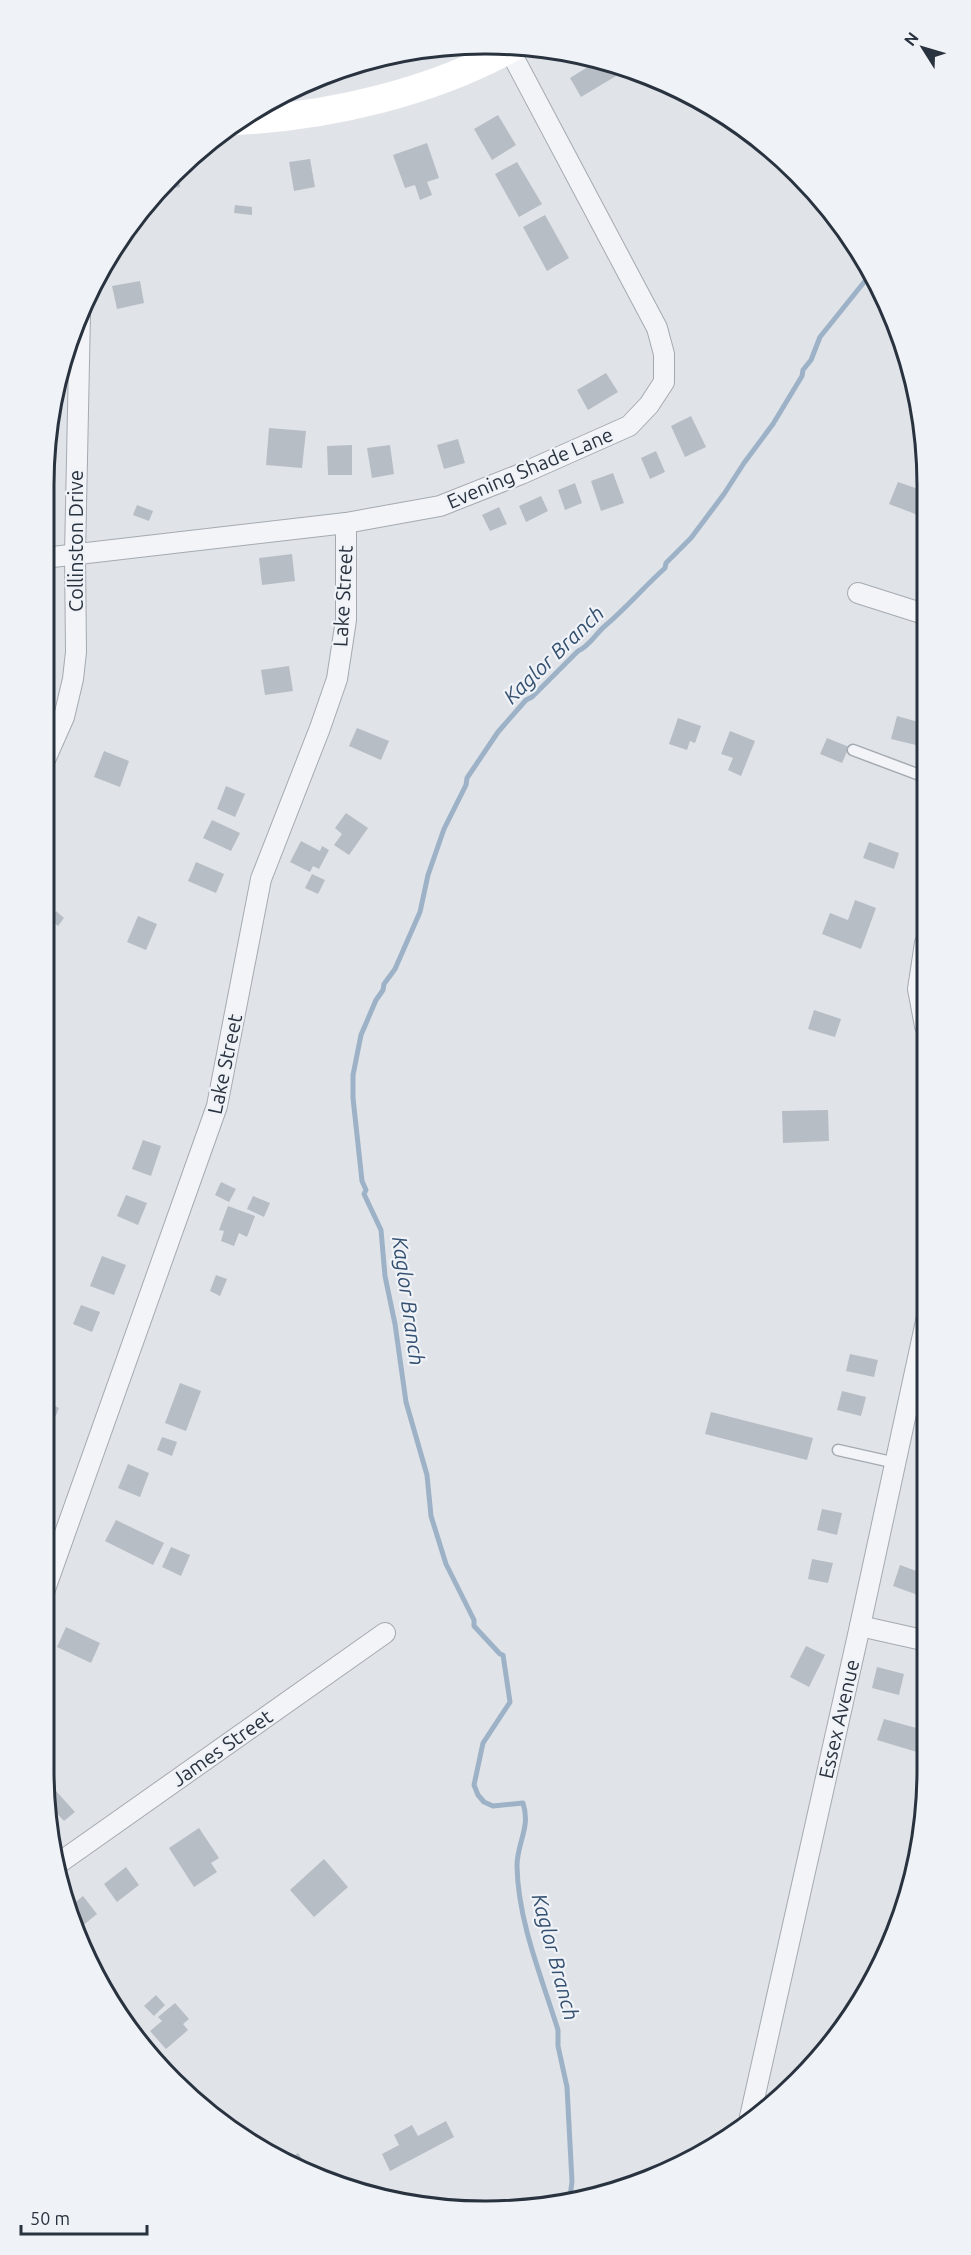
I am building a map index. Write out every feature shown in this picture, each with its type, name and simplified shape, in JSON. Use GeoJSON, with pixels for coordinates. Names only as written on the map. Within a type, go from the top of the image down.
{"type":"FeatureCollection","features":[{"type":"Feature","properties":{"kind":"street"},"geometry":{"type":"LineString","coordinates":[[258,119],[295,116],[359,105],[429,83],[497,54]]}},
{"type":"Feature","properties":{"kind":"street","name":"Evening Shade Lane"},"geometry":{"type":"LineString","coordinates":[[54,557],[346,523],[440,506],[591,444],[628,426],[649,405],[664,382],[664,354],[657,328],[516,55]]}},
{"type":"Feature","properties":{"kind":"street","name":"Collinston Drive"},"geometry":{"type":"LineString","coordinates":[[54,740],[64,717],[76,652],[75,555],[80,338]]}},
{"type":"Feature","properties":{"kind":"street","name":"Lake Street"},"geometry":{"type":"LineString","coordinates":[[54,1564],[218,1106],[261,879],[337,679],[346,620],[346,523]]}},
{"type":"Feature","properties":{"kind":"street"},"geometry":{"type":"LineString","coordinates":[[858,593],[917,612]]}},
{"type":"Feature","properties":{"kind":"street","name":"Essex Avenue"},"geometry":{"type":"LineString","coordinates":[[752,2109],[917,1364]]}},
{"type":"Feature","properties":{"kind":"street"},"geometry":{"type":"LineString","coordinates":[[860,1626],[917,1639]]}},
{"type":"Feature","properties":{"kind":"street","name":"James Street"},"geometry":{"type":"LineString","coordinates":[[64,1860],[385,1633]]}},
{"type":"Feature","properties":{"kind":"lane"},"geometry":{"type":"LineString","coordinates":[[853,750],[917,774]]}},
{"type":"Feature","properties":{"kind":"lane"},"geometry":{"type":"LineString","coordinates":[[838,1450],[896,1463]]}},
{"type":"Feature","properties":{"kind":"building"},"geometry":{"type":"Polygon","coordinates":[[[588,67],[616,76],[581,97],[570,78],[588,67]]]}},
{"type":"Feature","properties":{"kind":"building"},"geometry":{"type":"Polygon","coordinates":[[[498,115],[516,145],[492,160],[474,129],[498,115]]]}},
{"type":"Feature","properties":{"kind":"building"},"geometry":{"type":"Polygon","coordinates":[[[427,143],[439,178],[427,182],[432,195],[420,200],[415,185],[405,188],[393,155],[427,143]]]}},
{"type":"Feature","properties":{"kind":"building"},"geometry":{"type":"Polygon","coordinates":[[[310,159],[315,187],[294,191],[289,162],[310,159]]]}},
{"type":"Feature","properties":{"kind":"building"},"geometry":{"type":"Polygon","coordinates":[[[517,162],[542,204],[519,217],[495,174],[517,162]]]}},
{"type":"Feature","properties":{"kind":"building"},"geometry":{"type":"Polygon","coordinates":[[[179,181],[180,187],[173,188],[179,181]]]}},
{"type":"Feature","properties":{"kind":"building"},"geometry":{"type":"Polygon","coordinates":[[[235,205],[252,207],[252,215],[234,213],[235,205]]]}},
{"type":"Feature","properties":{"kind":"building"},"geometry":{"type":"Polygon","coordinates":[[[545,215],[569,258],[547,271],[523,227],[545,215]]]}},
{"type":"Feature","properties":{"kind":"building"},"geometry":{"type":"Polygon","coordinates":[[[140,281],[144,303],[117,309],[112,286],[140,281]]]}},
{"type":"Feature","properties":{"kind":"building"},"geometry":{"type":"Polygon","coordinates":[[[606,373],[618,392],[588,410],[577,390],[606,373]]]}},
{"type":"Feature","properties":{"kind":"building"},"geometry":{"type":"Polygon","coordinates":[[[691,416],[706,447],[685,457],[671,426],[691,416]]]}},
{"type":"Feature","properties":{"kind":"building"},"geometry":{"type":"Polygon","coordinates":[[[269,428],[306,431],[302,468],[266,465],[269,428]]]}},
{"type":"Feature","properties":{"kind":"building"},"geometry":{"type":"Polygon","coordinates":[[[458,439],[465,463],[444,469],[437,445],[458,439]]]}},
{"type":"Feature","properties":{"kind":"building"},"geometry":{"type":"Polygon","coordinates":[[[352,445],[352,475],[328,475],[327,446],[352,445]]]}},
{"type":"Feature","properties":{"kind":"building"},"geometry":{"type":"Polygon","coordinates":[[[390,445],[394,474],[372,478],[367,448],[390,445]]]}},
{"type":"Feature","properties":{"kind":"building"},"geometry":{"type":"Polygon","coordinates":[[[656,451],[665,472],[650,479],[641,458],[656,451]]]}},
{"type":"Feature","properties":{"kind":"building"},"geometry":{"type":"Polygon","coordinates":[[[613,473],[624,503],[601,511],[591,481],[613,473]]]}},
{"type":"Feature","properties":{"kind":"building"},"geometry":{"type":"Polygon","coordinates":[[[898,482],[917,489],[917,515],[889,504],[898,482]]]}},
{"type":"Feature","properties":{"kind":"building"},"geometry":{"type":"Polygon","coordinates":[[[575,483],[582,503],[565,510],[558,490],[575,483]]]}},
{"type":"Feature","properties":{"kind":"building"},"geometry":{"type":"Polygon","coordinates":[[[541,496],[548,511],[526,522],[519,506],[541,496]]]}},
{"type":"Feature","properties":{"kind":"building"},"geometry":{"type":"Polygon","coordinates":[[[137,505],[153,511],[149,521],[133,515],[137,505]]]}},
{"type":"Feature","properties":{"kind":"building"},"geometry":{"type":"Polygon","coordinates":[[[499,507],[507,524],[490,531],[482,515],[499,507]]]}},
{"type":"Feature","properties":{"kind":"building"},"geometry":{"type":"Polygon","coordinates":[[[292,554],[295,581],[262,585],[259,558],[292,554]]]}},
{"type":"Feature","properties":{"kind":"building"},"geometry":{"type":"Polygon","coordinates":[[[289,666],[293,691],[265,695],[261,670],[289,666]]]}},
{"type":"Feature","properties":{"kind":"building"},"geometry":{"type":"Polygon","coordinates":[[[897,716],[917,722],[916,745],[891,739],[897,716]]]}},
{"type":"Feature","properties":{"kind":"building"},"geometry":{"type":"Polygon","coordinates":[[[678,718],[701,726],[695,743],[690,741],[687,750],[669,744],[678,718]]]}},
{"type":"Feature","properties":{"kind":"building"},"geometry":{"type":"Polygon","coordinates":[[[357,728],[389,741],[381,760],[349,746],[357,728]]]}},
{"type":"Feature","properties":{"kind":"building"},"geometry":{"type":"Polygon","coordinates":[[[730,731],[755,741],[741,776],[728,770],[733,758],[721,754],[730,731]]]}},
{"type":"Feature","properties":{"kind":"building"},"geometry":{"type":"Polygon","coordinates":[[[827,738],[849,747],[842,763],[820,754],[827,738]]]}},
{"type":"Feature","properties":{"kind":"building"},"geometry":{"type":"Polygon","coordinates":[[[104,751],[129,761],[120,787],[94,777],[104,751]]]}},
{"type":"Feature","properties":{"kind":"building"},"geometry":{"type":"Polygon","coordinates":[[[226,786],[245,794],[235,817],[217,809],[226,786]]]}},
{"type":"Feature","properties":{"kind":"building"},"geometry":{"type":"Polygon","coordinates":[[[346,813],[368,828],[349,855],[334,845],[342,834],[335,828],[346,813]]]}},
{"type":"Feature","properties":{"kind":"building"},"geometry":{"type":"Polygon","coordinates":[[[212,820],[240,833],[231,851],[203,838],[212,820]]]}},
{"type":"Feature","properties":{"kind":"building"},"geometry":{"type":"Polygon","coordinates":[[[301,841],[320,851],[322,846],[329,850],[319,869],[313,866],[310,872],[290,862],[301,841]]]}},
{"type":"Feature","properties":{"kind":"building"},"geometry":{"type":"Polygon","coordinates":[[[869,842],[899,853],[894,869],[863,858],[869,842]]]}},
{"type":"Feature","properties":{"kind":"building"},"geometry":{"type":"Polygon","coordinates":[[[196,862],[224,874],[216,893],[188,881],[196,862]]]}},
{"type":"Feature","properties":{"kind":"building"},"geometry":{"type":"Polygon","coordinates":[[[312,874],[325,880],[318,894],[305,888],[312,874]]]}},
{"type":"Feature","properties":{"kind":"building"},"geometry":{"type":"Polygon","coordinates":[[[855,900],[876,908],[861,949],[822,934],[830,913],[848,920],[855,900]]]}},
{"type":"Feature","properties":{"kind":"building"},"geometry":{"type":"Polygon","coordinates":[[[56,911],[64,918],[58,926],[54,923],[56,911]]]}},
{"type":"Feature","properties":{"kind":"building"},"geometry":{"type":"Polygon","coordinates":[[[138,916],[157,924],[146,950],[127,942],[138,916]]]}},
{"type":"Feature","properties":{"kind":"building"},"geometry":{"type":"Polygon","coordinates":[[[814,1010],[841,1019],[835,1037],[808,1029],[814,1010]]]}},
{"type":"Feature","properties":{"kind":"building"},"geometry":{"type":"Polygon","coordinates":[[[828,1110],[829,1141],[783,1143],[782,1111],[828,1110]]]}},
{"type":"Feature","properties":{"kind":"building"},"geometry":{"type":"Polygon","coordinates":[[[143,1140],[161,1146],[151,1176],[132,1169],[143,1140]]]}},
{"type":"Feature","properties":{"kind":"building"},"geometry":{"type":"Polygon","coordinates":[[[221,1182],[236,1189],[229,1202],[215,1195],[221,1182]]]}},
{"type":"Feature","properties":{"kind":"building"},"geometry":{"type":"Polygon","coordinates":[[[126,1195],[147,1203],[138,1225],[117,1216],[126,1195]]]}},
{"type":"Feature","properties":{"kind":"building"},"geometry":{"type":"Polygon","coordinates":[[[253,1196],[270,1203],[264,1217],[247,1209],[253,1196]]]}},
{"type":"Feature","properties":{"kind":"building"},"geometry":{"type":"Polygon","coordinates":[[[228,1206],[255,1216],[247,1237],[239,1233],[234,1246],[221,1241],[224,1231],[219,1230],[228,1206]]]}},
{"type":"Feature","properties":{"kind":"building"},"geometry":{"type":"Polygon","coordinates":[[[102,1256],[126,1265],[114,1295],[90,1286],[102,1256]]]}},
{"type":"Feature","properties":{"kind":"building"},"geometry":{"type":"Polygon","coordinates":[[[216,1275],[227,1279],[220,1296],[210,1291],[216,1275]]]}},
{"type":"Feature","properties":{"kind":"building"},"geometry":{"type":"Polygon","coordinates":[[[81,1305],[100,1312],[92,1332],[73,1324],[81,1305]]]}},
{"type":"Feature","properties":{"kind":"building"},"geometry":{"type":"Polygon","coordinates":[[[850,1354],[878,1360],[874,1377],[846,1371],[850,1354]]]}},
{"type":"Feature","properties":{"kind":"building"},"geometry":{"type":"Polygon","coordinates":[[[180,1383],[201,1391],[186,1431],[165,1423],[180,1383]]]}},
{"type":"Feature","properties":{"kind":"building"},"geometry":{"type":"Polygon","coordinates":[[[842,1391],[866,1397],[861,1416],[837,1410],[842,1391]]]}},
{"type":"Feature","properties":{"kind":"building"},"geometry":{"type":"Polygon","coordinates":[[[54,1406],[59,1408],[54,1420],[54,1406]]]}},
{"type":"Feature","properties":{"kind":"building"},"geometry":{"type":"Polygon","coordinates":[[[711,1412],[813,1438],[807,1460],[705,1434],[711,1412]]]}},
{"type":"Feature","properties":{"kind":"building"},"geometry":{"type":"Polygon","coordinates":[[[162,1437],[177,1442],[172,1456],[157,1450],[162,1437]]]}},
{"type":"Feature","properties":{"kind":"building"},"geometry":{"type":"Polygon","coordinates":[[[128,1464],[149,1473],[140,1497],[118,1488],[128,1464]]]}},
{"type":"Feature","properties":{"kind":"building"},"geometry":{"type":"Polygon","coordinates":[[[822,1509],[842,1513],[837,1535],[817,1530],[822,1509]]]}},
{"type":"Feature","properties":{"kind":"building"},"geometry":{"type":"Polygon","coordinates":[[[116,1520],[164,1543],[153,1565],[105,1541],[116,1520]]]}},
{"type":"Feature","properties":{"kind":"building"},"geometry":{"type":"Polygon","coordinates":[[[171,1547],[190,1555],[181,1576],[162,1567],[171,1547]]]}},
{"type":"Feature","properties":{"kind":"building"},"geometry":{"type":"Polygon","coordinates":[[[812,1559],[833,1563],[828,1583],[808,1579],[812,1559]]]}},
{"type":"Feature","properties":{"kind":"building"},"geometry":{"type":"Polygon","coordinates":[[[900,1565],[917,1571],[917,1595],[893,1586],[900,1565]]]}},
{"type":"Feature","properties":{"kind":"building"},"geometry":{"type":"Polygon","coordinates":[[[66,1627],[100,1643],[91,1663],[57,1647],[66,1627]]]}},
{"type":"Feature","properties":{"kind":"building"},"geometry":{"type":"Polygon","coordinates":[[[806,1646],[825,1655],[809,1687],[790,1677],[806,1646]]]}},
{"type":"Feature","properties":{"kind":"building"},"geometry":{"type":"Polygon","coordinates":[[[877,1667],[904,1674],[899,1695],[872,1688],[877,1667]]]}},
{"type":"Feature","properties":{"kind":"building"},"geometry":{"type":"Polygon","coordinates":[[[884,1719],[917,1728],[917,1752],[877,1740],[884,1719]]]}},
{"type":"Feature","properties":{"kind":"building"},"geometry":{"type":"Polygon","coordinates":[[[55,1792],[75,1812],[64,1821],[57,1813],[55,1792]]]}},
{"type":"Feature","properties":{"kind":"building"},"geometry":{"type":"Polygon","coordinates":[[[199,1828],[219,1858],[211,1863],[217,1872],[194,1887],[169,1848],[199,1828]]]}},
{"type":"Feature","properties":{"kind":"building"},"geometry":{"type":"Polygon","coordinates":[[[324,1859],[348,1887],[314,1917],[290,1890],[324,1859]]]}},
{"type":"Feature","properties":{"kind":"building"},"geometry":{"type":"Polygon","coordinates":[[[126,1867],[139,1885],[117,1902],[104,1884],[126,1867]]]}},
{"type":"Feature","properties":{"kind":"building"},"geometry":{"type":"Polygon","coordinates":[[[83,1896],[97,1914],[83,1925],[75,1902],[83,1896]]]}},
{"type":"Feature","properties":{"kind":"building"},"geometry":{"type":"Polygon","coordinates":[[[156,1995],[165,2005],[154,2016],[144,2006],[156,1995]]]}},
{"type":"Feature","properties":{"kind":"building"},"geometry":{"type":"Polygon","coordinates":[[[175,2003],[189,2019],[183,2024],[188,2030],[166,2049],[150,2031],[162,2021],[158,2017],[175,2003]]]}},
{"type":"Feature","properties":{"kind":"building"},"geometry":{"type":"Polygon","coordinates":[[[446,2121],[454,2137],[390,2171],[382,2154],[399,2145],[394,2135],[412,2125],[418,2136],[446,2121]]]}},
{"type":"Feature","properties":{"kind":"building"},"geometry":{"type":"Polygon","coordinates":[[[298,2153],[303,2161],[295,2157],[298,2153]]]}},
{"type":"Feature","properties":{"kind":"waterway","name":"Kaglor Branch"},"geometry":{"type":"LineString","coordinates":[[570,2193],[572,2182],[567,2087],[558,2046],[558,2030],[526,1929],[518,1887],[518,1857],[525,1828],[523,1803],[493,1806],[484,1802],[474,1785],[483,1743],[510,1702],[503,1655],[474,1626],[474,1620],[446,1564],[431,1516],[427,1475],[406,1402],[395,1324],[385,1276],[381,1230],[364,1194],[366,1190],[362,1181],[353,1098],[353,1075],[361,1035],[384,984],[395,969],[420,912],[428,875],[444,829],[466,785],[467,778],[498,732],[526,700],[532,697],[589,643],[665,568],[666,563],[691,538],[773,424],[811,360],[820,337],[865,281]]}}]}
